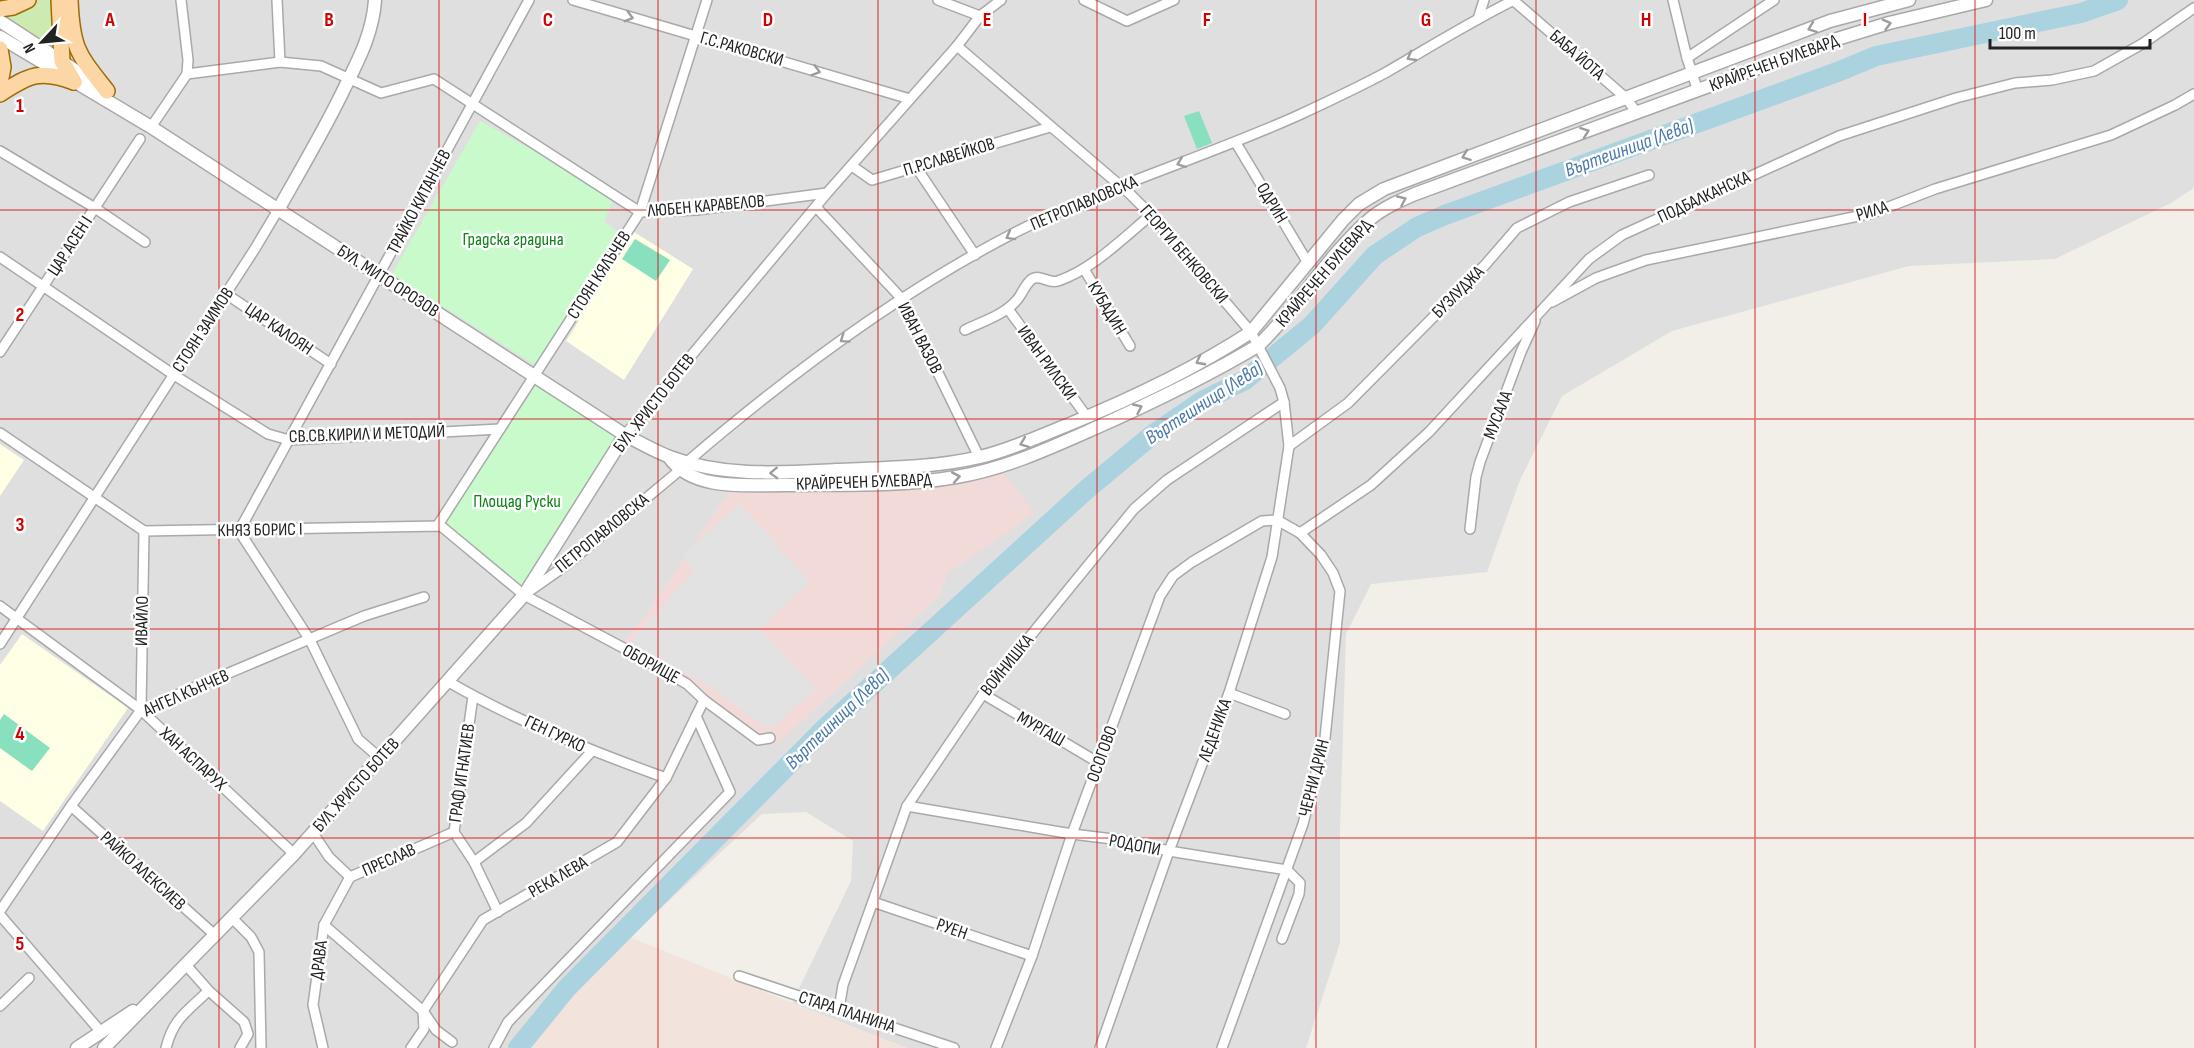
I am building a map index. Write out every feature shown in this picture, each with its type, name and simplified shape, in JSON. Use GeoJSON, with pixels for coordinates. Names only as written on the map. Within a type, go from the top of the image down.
{"type":"FeatureCollection","features":[{"type":"Feature","properties":{"kind":"main road"},"geometry":{"type":"LineString","coordinates":[[0,9],[28,0]]}},
{"type":"Feature","properties":{"kind":"main road"},"geometry":{"type":"LineString","coordinates":[[59,0],[62,61],[74,82]]}},
{"type":"Feature","properties":{"kind":"main road"},"geometry":{"type":"LineString","coordinates":[[70,0],[74,42],[84,62],[107,91]]}},
{"type":"Feature","properties":{"kind":"main road"},"geometry":{"type":"LineString","coordinates":[[0,49],[3,67],[0,83]]}},
{"type":"Feature","properties":{"kind":"main road"},"geometry":{"type":"LineString","coordinates":[[0,94],[23,80],[39,75],[56,75],[74,82]]}},
{"type":"Feature","properties":{"kind":"street"},"geometry":{"type":"LineString","coordinates":[[151,127],[187,74],[188,60],[181,0]]}},
{"type":"Feature","properties":{"kind":"street"},"geometry":{"type":"LineString","coordinates":[[277,0],[280,62]]}},
{"type":"Feature","properties":{"kind":"street","name":"СТОЯН ЗАИМОВ"},"geometry":{"type":"LineString","coordinates":[[0,644],[278,210],[364,50],[375,0]]}},
{"type":"Feature","properties":{"kind":"street","name":"ТРАЙКО КИТАНЧЕВ"},"geometry":{"type":"LineString","coordinates":[[239,531],[529,0]]}},
{"type":"Feature","properties":{"kind":"street","name":"Г.С.РАКОВСКИ"},"geometry":{"type":"LineString","coordinates":[[573,0],[910,99]]}},
{"type":"Feature","properties":{"kind":"street","name":"СТОЯН КЯЛЪЧЕВ"},"geometry":{"type":"LineString","coordinates":[[438,525],[640,212],[707,0]]}},
{"type":"Feature","properties":{"kind":"street"},"geometry":{"type":"LineString","coordinates":[[938,0],[980,16]]}},
{"type":"Feature","properties":{"kind":"street","name":"БУЛ. ХРИСТО БОТЕВ"},"geometry":{"type":"LineString","coordinates":[[104,1048],[233,919],[294,854],[381,759],[524,595],[625,435],[827,193],[957,46],[980,16],[1001,0]]}},
{"type":"Feature","properties":{"kind":"street"},"geometry":{"type":"LineString","coordinates":[[1084,0],[1127,21],[1172,0]]}},
{"type":"Feature","properties":{"kind":"street"},"geometry":{"type":"LineString","coordinates":[[1478,18],[1484,0]]}},
{"type":"Feature","properties":{"kind":"street","name":"ПЕТРОПАВЛОВСКА"},"geometry":{"type":"LineString","coordinates":[[524,595],[565,566],[784,381],[902,299],[975,255],[1016,232],[1121,187],[1236,143],[1382,74],[1478,18],[1514,0]]}},
{"type":"Feature","properties":{"kind":"street","name":"БАБА ЙОТА"},"geometry":{"type":"LineString","coordinates":[[1514,0],[1626,98],[1637,113]]}},
{"type":"Feature","properties":{"kind":"street"},"geometry":{"type":"LineString","coordinates":[[1673,0],[1687,58],[1698,91]]}},
{"type":"Feature","properties":{"kind":"street"},"geometry":{"type":"LineString","coordinates":[[1687,58],[1774,0]]}},
{"type":"Feature","properties":{"kind":"street","name":"КРАЙРЕЧЕН БУЛЕВАРД"},"geometry":{"type":"LineString","coordinates":[[683,466],[764,473],[919,466],[979,457],[1007,449],[1133,396],[1251,332],[1343,220],[1359,204],[1384,189],[1830,21],[1909,0]]}},
{"type":"Feature","properties":{"kind":"street","name":"КРАЙРЕЧЕН БУЛЕВАРД"},"geometry":{"type":"LineString","coordinates":[[683,466],[708,480],[753,485],[898,484],[982,472],[1008,465],[1141,407],[1261,349],[1273,331],[1340,250],[1370,219],[1388,206],[1415,194],[1862,31],[1986,0]]}},
{"type":"Feature","properties":{"kind":"street","name":"ПОДБАЛКАНСКА"},"geometry":{"type":"LineString","coordinates":[[1300,533],[1371,485],[1429,432],[1589,259],[1622,235],[1839,136],[1956,98],[2015,83],[2052,80],[2094,71],[2142,44],[2194,8]]}},
{"type":"Feature","properties":{"kind":"street","name":"БУЛ. МИТО ОРОЗОВ"},"geometry":{"type":"LineString","coordinates":[[0,21],[107,91],[151,127]]}},
{"type":"Feature","properties":{"kind":"street","name":"БУЛ. МИТО ОРОЗОВ"},"geometry":{"type":"LineString","coordinates":[[0,37],[151,127],[625,435]]}},
{"type":"Feature","properties":{"kind":"street","name":"ГЕОРГИ БЕНКОВСКИ"},"geometry":{"type":"LineString","coordinates":[[957,46],[1151,215],[1251,332],[1280,388]]}},
{"type":"Feature","properties":{"kind":"street","name":"ЛЮБЕН КАРАВЕЛОВ"},"geometry":{"type":"LineString","coordinates":[[187,74],[280,62],[321,66],[381,93],[434,79],[640,212],[697,210],[827,193]]}},
{"type":"Feature","properties":{"kind":"street","name":"РИЛА"},"geometry":{"type":"LineString","coordinates":[[1544,306],[1596,278],[1646,260],[1872,213],[1935,189],[2111,135],[2194,94]]}},
{"type":"Feature","properties":{"kind":"street","name":"П.Р.СЛАВЕЙКОВ"},"geometry":{"type":"LineString","coordinates":[[852,166],[872,180],[1050,127]]}},
{"type":"Feature","properties":{"kind":"street","name":"ЦАР АСЕН I"},"geometry":{"type":"LineString","coordinates":[[0,352],[140,139]]}},
{"type":"Feature","properties":{"kind":"street","name":"ОДРИН"},"geometry":{"type":"LineString","coordinates":[[1236,143],[1308,263]]}},
{"type":"Feature","properties":{"kind":"street"},"geometry":{"type":"LineString","coordinates":[[0,151],[95,208],[145,242]]}},
{"type":"Feature","properties":{"kind":"street"},"geometry":{"type":"LineString","coordinates":[[916,167],[975,255]]}},
{"type":"Feature","properties":{"kind":"street","name":"БУЗЛУДЖА"},"geometry":{"type":"LineString","coordinates":[[1289,446],[1348,403],[1485,265],[1517,228],[1569,202],[1649,175]]}},
{"type":"Feature","properties":{"kind":"street","name":"ИВАН ВАЗОВ"},"geometry":{"type":"LineString","coordinates":[[816,207],[902,299],[979,457]]}},
{"type":"Feature","properties":{"kind":"street"},"geometry":{"type":"LineString","coordinates":[[965,330],[1008,309],[1016,302],[1030,280],[1040,277],[1052,282],[1059,281],[1084,269],[1151,215]]}},
{"type":"Feature","properties":{"kind":"street"},"geometry":{"type":"LineString","coordinates":[[0,272],[3,259]]}},
{"type":"Feature","properties":{"kind":"street","name":"СВ.СВ.КИРИЛ И МЕТОДИЙ"},"geometry":{"type":"LineString","coordinates":[[3,259],[174,375],[268,434],[290,440],[500,429]]}},
{"type":"Feature","properties":{"kind":"street","name":"КУБАДИН"},"geometry":{"type":"LineString","coordinates":[[1084,269],[1130,346]]}},
{"type":"Feature","properties":{"kind":"street","name":"ЦАР КАЛОЯН"},"geometry":{"type":"LineString","coordinates":[[226,294],[332,364]]}},
{"type":"Feature","properties":{"kind":"street","name":"МУСАЛА"},"geometry":{"type":"LineString","coordinates":[[1470,529],[1480,462],[1530,330],[1544,306]]}},
{"type":"Feature","properties":{"kind":"street","name":"ИВАН РИЛСКИ"},"geometry":{"type":"LineString","coordinates":[[1008,309],[1086,417]]}},
{"type":"Feature","properties":{"kind":"street","name":"ЛЕДЕНИКА"},"geometry":{"type":"LineString","coordinates":[[1100,1048],[1169,851],[1229,693],[1272,557],[1289,446],[1284,402],[1280,388]]}},
{"type":"Feature","properties":{"kind":"street","name":"ВОЙНИШКА"},"geometry":{"type":"LineString","coordinates":[[839,1009],[843,985],[908,806],[982,694],[1134,509],[1167,480],[1284,402]]}},
{"type":"Feature","properties":{"kind":"street"},"geometry":{"type":"LineString","coordinates":[[0,434],[144,531]]}},
{"type":"Feature","properties":{"kind":"street"},"geometry":{"type":"LineString","coordinates":[[625,435],[683,466]]}},
{"type":"Feature","properties":{"kind":"street","name":"ЧЕРНИ ДРИН"},"geometry":{"type":"LineString","coordinates":[[1222,1048],[1303,825],[1325,738],[1340,591],[1333,573],[1321,555],[1300,533],[1277,520]]}},
{"type":"Feature","properties":{"kind":"street","name":"ОСОГОВО"},"geometry":{"type":"LineString","coordinates":[[996,1048],[1032,956],[1072,834],[1160,596],[1173,576],[1192,562],[1262,521],[1277,520]]}},
{"type":"Feature","properties":{"kind":"street"},"geometry":{"type":"LineString","coordinates":[[438,525],[524,595]]}},
{"type":"Feature","properties":{"kind":"street","name":"КНЯЗ БОРИС I"},"geometry":{"type":"LineString","coordinates":[[144,531],[239,531],[438,525]]}},
{"type":"Feature","properties":{"kind":"street","name":"ИВАЙЛО"},"geometry":{"type":"LineString","coordinates":[[141,710],[144,531]]}},
{"type":"Feature","properties":{"kind":"street"},"geometry":{"type":"LineString","coordinates":[[239,531],[310,640],[358,739],[381,759]]}},
{"type":"Feature","properties":{"kind":"street","name":"ОБОРИЩЕ"},"geometry":{"type":"LineString","coordinates":[[524,595],[687,684],[704,700],[758,741],[770,738]]}},
{"type":"Feature","properties":{"kind":"street","name":"АНГЕЛ КЪНЧЕВ"},"geometry":{"type":"LineString","coordinates":[[0,913],[71,806],[141,710],[364,616],[424,597]]}},
{"type":"Feature","properties":{"kind":"street","name":"ХАН АСПАРУХ"},"geometry":{"type":"LineString","coordinates":[[0,606],[141,710],[294,854]]}},
{"type":"Feature","properties":{"kind":"street","name":"ГЕН ГУРКО"},"geometry":{"type":"LineString","coordinates":[[447,681],[473,696],[592,751],[666,778]]}},
{"type":"Feature","properties":{"kind":"street"},"geometry":{"type":"LineString","coordinates":[[1229,693],[1285,714]]}},
{"type":"Feature","properties":{"kind":"street","name":"МУРГАШ"},"geometry":{"type":"LineString","coordinates":[[982,694],[1099,763]]}},
{"type":"Feature","properties":{"kind":"street","name":"ГРАФ ИГНАТИЕВ"},"geometry":{"type":"LineString","coordinates":[[473,696],[454,832],[474,862],[498,912]]}},
{"type":"Feature","properties":{"kind":"street","name":"РЕКА ЛЕВА"},"geometry":{"type":"LineString","coordinates":[[411,1048],[424,1029],[423,1011],[483,920],[617,842],[666,778],[704,700]]}},
{"type":"Feature","properties":{"kind":"street"},"geometry":{"type":"LineString","coordinates":[[494,1048],[507,1022],[730,792],[696,716]]}},
{"type":"Feature","properties":{"kind":"street"},"geometry":{"type":"LineString","coordinates":[[474,862],[526,823],[592,751]]}},
{"type":"Feature","properties":{"kind":"street","name":"РАЙКО АЛЕКСИЕВ"},"geometry":{"type":"LineString","coordinates":[[71,806],[216,936]]}},
{"type":"Feature","properties":{"kind":"street","name":"РОДОПИ"},"geometry":{"type":"LineString","coordinates":[[908,806],[1121,840],[1169,851],[1287,870]]}},
{"type":"Feature","properties":{"kind":"street","name":"ПРЕСЛАВ"},"geometry":{"type":"LineString","coordinates":[[313,833],[329,857],[350,878],[454,832]]}},
{"type":"Feature","properties":{"kind":"street"},"geometry":{"type":"LineString","coordinates":[[1282,939],[1299,894],[1300,883],[1287,870]]}},
{"type":"Feature","properties":{"kind":"street","name":"ДРАВА"},"geometry":{"type":"LineString","coordinates":[[322,1048],[313,1005],[324,925],[350,878]]}},
{"type":"Feature","properties":{"kind":"street","name":"РУЕН"},"geometry":{"type":"LineString","coordinates":[[873,902],[1032,956]]}},
{"type":"Feature","properties":{"kind":"street"},"geometry":{"type":"LineString","coordinates":[[0,913],[101,1032]]}},
{"type":"Feature","properties":{"kind":"street"},"geometry":{"type":"LineString","coordinates":[[233,919],[251,937],[259,952],[261,1048]]}},
{"type":"Feature","properties":{"kind":"street"},"geometry":{"type":"LineString","coordinates":[[324,925],[423,1011],[436,1030],[452,1042]]}},
{"type":"Feature","properties":{"kind":"street"},"geometry":{"type":"LineString","coordinates":[[186,965],[209,991],[244,1022],[248,1034],[240,1048]]}},
{"type":"Feature","properties":{"kind":"street","name":"СТАРА ПЛАНИНА"},"geometry":{"type":"LineString","coordinates":[[739,976],[954,1048]]}},
{"type":"Feature","properties":{"kind":"street"},"geometry":{"type":"LineString","coordinates":[[0,1006],[28,978]]}},
{"type":"Feature","properties":{"kind":"street"},"geometry":{"type":"LineString","coordinates":[[166,1048],[171,1029],[182,1015],[205,994]]}},
{"type":"Feature","properties":{"kind":"street","name":"БУЛ. ХРИСТО БОТЕВ"},"geometry":{"type":"LineString","coordinates":[[77,1048],[150,1000]]}},
{"type":"Feature","properties":{"kind":"shaded area"},"geometry":{"type":"Polygon","coordinates":[[[0,0],[2194,0],[2194,188],[2171,203],[2055,259],[1909,266],[1672,331],[1562,396],[1520,480],[1487,572],[1371,584],[1346,634],[1340,830],[1340,943],[1306,1048],[907,1048],[792,1003],[851,881],[853,841],[806,812],[762,814],[515,1044],[514,1048],[0,1048],[0,0]]]}},
{"type":"Feature","properties":{"kind":"shaded area"},"geometry":{"type":"Polygon","coordinates":[[[634,232],[693,269],[624,380],[566,341],[634,232]]]}},
{"type":"Feature","properties":{"kind":"shaded area"},"geometry":{"type":"Polygon","coordinates":[[[0,444],[24,460],[0,496],[0,444]]]}},
{"type":"Feature","properties":{"kind":"shaded area"},"geometry":{"type":"Polygon","coordinates":[[[1003,473],[1035,513],[948,573],[939,596],[776,745],[770,738],[758,740],[704,700],[620,646],[648,612],[728,493],[900,488],[1003,473]]]}},
{"type":"Feature","properties":{"kind":"shaded area"},"geometry":{"type":"Polygon","coordinates":[[[740,504],[810,582],[759,629],[817,689],[773,726],[765,727],[712,687],[629,643],[694,572],[683,554],[740,504]]]}},
{"type":"Feature","properties":{"kind":"shaded area"},"geometry":{"type":"Polygon","coordinates":[[[22,634],[128,708],[43,831],[0,801],[0,665],[22,634]]]}},
{"type":"Feature","properties":{"kind":"shaded area"},"geometry":{"type":"Polygon","coordinates":[[[630,937],[792,1003],[907,1048],[521,1048],[630,937]]]}},
{"type":"Feature","properties":{"kind":"green space"},"geometry":{"type":"Polygon","coordinates":[[[36,0],[54,0],[57,51],[0,15],[27,7],[36,0]]]}},
{"type":"Feature","properties":{"kind":"green space"},"geometry":{"type":"Polygon","coordinates":[[[1199,111],[1212,143],[1197,149],[1184,116],[1199,111]]]}},
{"type":"Feature","properties":{"kind":"green space","name":"Градска градина"},"geometry":{"type":"Polygon","coordinates":[[[480,121],[615,196],[604,222],[619,232],[535,365],[392,274],[480,121]]]}},
{"type":"Feature","properties":{"kind":"green space"},"geometry":{"type":"Polygon","coordinates":[[[635,239],[670,260],[656,281],[622,259],[635,239]]]}},
{"type":"Feature","properties":{"kind":"green space","name":"Площад Руски"},"geometry":{"type":"Polygon","coordinates":[[[537,384],[616,436],[521,586],[445,523],[537,384]]]}},
{"type":"Feature","properties":{"kind":"green space"},"geometry":{"type":"Polygon","coordinates":[[[4,714],[50,748],[32,771],[0,748],[0,720],[4,714]]]}},
{"type":"Feature","properties":{"kind":"waterway","name":"Въртешница (Лева)"},"geometry":{"type":"LineString","coordinates":[[518,1048],[567,988],[824,729],[1086,490],[1152,435],[1202,401],[1245,380],[1312,325],[1375,255],[1417,227],[1876,56],[2081,13],[2118,0]]}}]}
